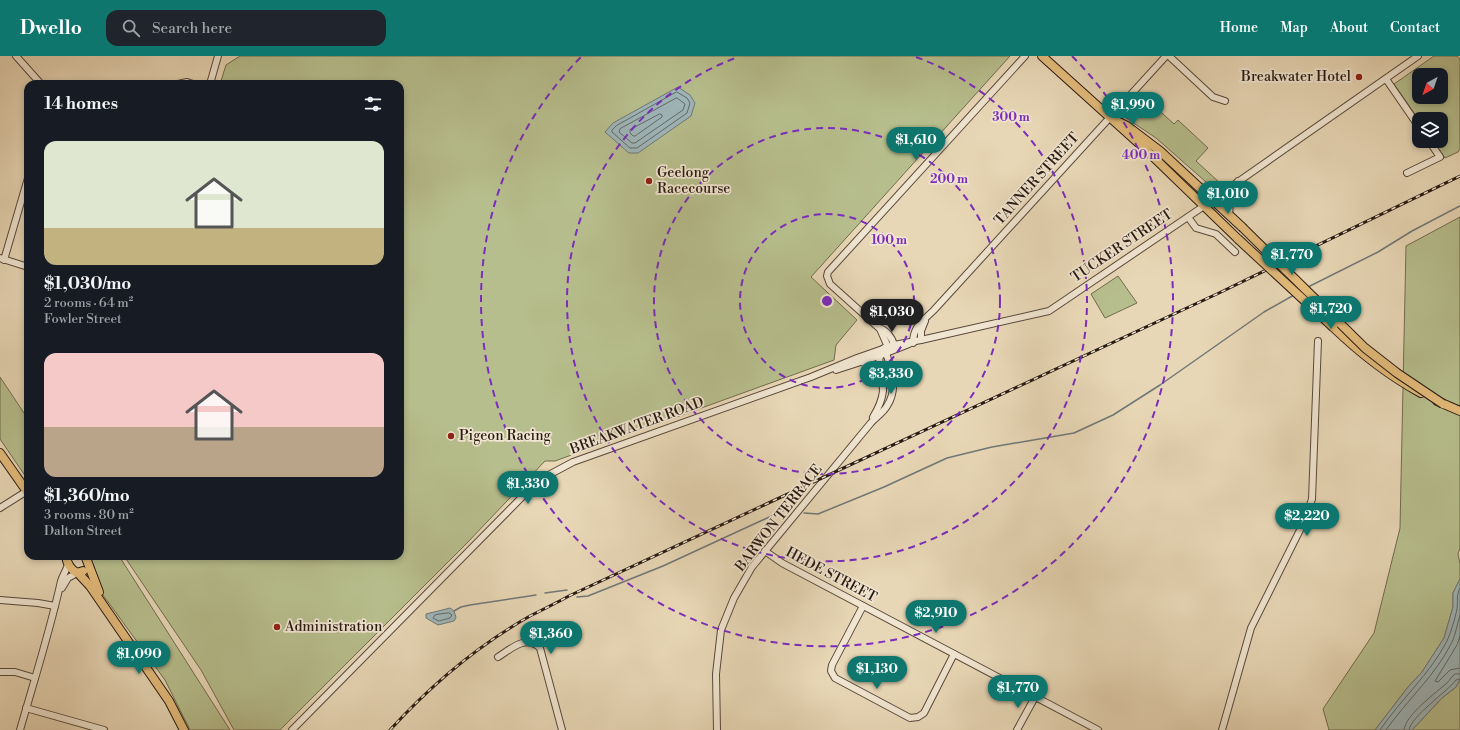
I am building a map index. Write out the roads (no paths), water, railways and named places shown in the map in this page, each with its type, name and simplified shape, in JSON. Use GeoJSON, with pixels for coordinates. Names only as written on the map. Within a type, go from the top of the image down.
{"type":"FeatureCollection","features":[{"type":"Feature","properties":{"kind":"main road"},"geometry":{"type":"LineString","coordinates":[[1042,56],[1352,346],[1406,385],[1460,411]]}},
{"type":"Feature","properties":{"kind":"main road"},"geometry":{"type":"LineString","coordinates":[[1110,118],[1127,126],[1160,151],[1242,227],[1365,348],[1397,373],[1443,404]]}},
{"type":"Feature","properties":{"kind":"main road","name":"TUCKER STREET"},"geometry":{"type":"LineString","coordinates":[[1204,206],[1212,200]]}},
{"type":"Feature","properties":{"kind":"main road"},"geometry":{"type":"LineString","coordinates":[[0,453],[24,488]]}},
{"type":"Feature","properties":{"kind":"main road"},"geometry":{"type":"LineString","coordinates":[[67,560],[72,569],[78,573],[90,586],[108,611],[169,701],[184,730]]}},
{"type":"Feature","properties":{"kind":"main road"},"geometry":{"type":"LineString","coordinates":[[78,573],[86,566],[86,560]]}},
{"type":"Feature","properties":{"kind":"main road"},"geometry":{"type":"LineString","coordinates":[[87,560],[97,589],[108,611]]}},
{"type":"Feature","properties":{"kind":"street"},"geometry":{"type":"LineString","coordinates":[[16,56],[37,80]]}},
{"type":"Feature","properties":{"kind":"street"},"geometry":{"type":"LineString","coordinates":[[211,80],[218,56]]}},
{"type":"Feature","properties":{"kind":"street"},"geometry":{"type":"LineString","coordinates":[[847,364],[889,349],[888,334],[879,328],[830,284],[827,276],[831,267],[1025,56]]}},
{"type":"Feature","properties":{"kind":"street"},"geometry":{"type":"LineString","coordinates":[[1167,56],[1213,96],[1225,101]]}},
{"type":"Feature","properties":{"kind":"street","name":"TANNER STREET"},"geometry":{"type":"LineString","coordinates":[[916,341],[927,318],[1167,56]]}},
{"type":"Feature","properties":{"kind":"street","name":"TUCKER STREET"},"geometry":{"type":"LineString","coordinates":[[1212,200],[1418,56]]}},
{"type":"Feature","properties":{"kind":"street"},"geometry":{"type":"LineString","coordinates":[[1386,79],[1412,117]]}},
{"type":"Feature","properties":{"kind":"street"},"geometry":{"type":"LineString","coordinates":[[1407,173],[1440,157],[1434,148]]}},
{"type":"Feature","properties":{"kind":"street"},"geometry":{"type":"LineString","coordinates":[[1229,215],[1230,202],[1236,190],[1238,181]]}},
{"type":"Feature","properties":{"kind":"street"},"geometry":{"type":"LineString","coordinates":[[24,190],[2,259],[24,266]]}},
{"type":"Feature","properties":{"kind":"street","name":"TUCKER STREET"},"geometry":{"type":"LineString","coordinates":[[823,373],[847,364],[862,362],[880,356],[889,349],[916,341],[1049,312],[1204,206]]}},
{"type":"Feature","properties":{"kind":"street"},"geometry":{"type":"LineString","coordinates":[[1188,217],[1196,228],[1216,234],[1235,252]]}},
{"type":"Feature","properties":{"kind":"street"},"geometry":{"type":"LineString","coordinates":[[1222,730],[1250,628],[1305,520],[1312,499],[1318,341]]}},
{"type":"Feature","properties":{"kind":"street","name":"BARWON TERRACE"},"geometry":{"type":"LineString","coordinates":[[717,730],[716,674],[721,630],[734,598],[752,568],[765,551],[870,424],[887,406],[891,396],[893,377],[889,349]]}},
{"type":"Feature","properties":{"kind":"street","name":"BARWON TERRACE"},"geometry":{"type":"LineString","coordinates":[[870,424],[879,407],[883,391],[879,363],[880,356]]}},
{"type":"Feature","properties":{"kind":"street"},"geometry":{"type":"LineString","coordinates":[[862,362],[868,365],[876,374],[883,391]]}},
{"type":"Feature","properties":{"kind":"street","name":"BREAKWATER ROAD"},"geometry":{"type":"LineString","coordinates":[[292,730],[516,503],[544,477],[573,462],[823,373]]}},
{"type":"Feature","properties":{"kind":"street"},"geometry":{"type":"LineString","coordinates":[[0,508],[24,494]]}},
{"type":"Feature","properties":{"kind":"street","name":"HEDE STREET"},"geometry":{"type":"LineString","coordinates":[[765,551],[782,563],[1098,730]]}},
{"type":"Feature","properties":{"kind":"street"},"geometry":{"type":"LineString","coordinates":[[20,730],[56,606],[62,578],[67,569],[67,560]]}},
{"type":"Feature","properties":{"kind":"street"},"geometry":{"type":"LineString","coordinates":[[59,593],[66,580],[78,573]]}},
{"type":"Feature","properties":{"kind":"street"},"geometry":{"type":"LineString","coordinates":[[0,600],[38,602],[56,606]]}},
{"type":"Feature","properties":{"kind":"street"},"geometry":{"type":"LineString","coordinates":[[863,606],[832,665],[831,671],[835,678],[910,718],[918,717],[924,713],[954,654]]}},
{"type":"Feature","properties":{"kind":"street"},"geometry":{"type":"LineString","coordinates":[[498,657],[523,642],[532,642],[540,648],[562,730]]}},
{"type":"Feature","properties":{"kind":"street"},"geometry":{"type":"LineString","coordinates":[[0,672],[15,672],[35,678]]}},
{"type":"Feature","properties":{"kind":"street"},"geometry":{"type":"LineString","coordinates":[[1017,730],[1035,697]]}},
{"type":"Feature","properties":{"kind":"street"},"geometry":{"type":"LineString","coordinates":[[26,708],[104,730]]}},
{"type":"Feature","properties":{"kind":"water"},"geometry":{"type":"Polygon","coordinates":[[[678,87],[690,95],[695,103],[691,116],[638,153],[629,153],[605,132],[613,123],[678,87]]]}},
{"type":"Feature","properties":{"kind":"water"},"geometry":{"type":"Polygon","coordinates":[[[1460,579],[1460,679],[1456,687],[1442,698],[1412,730],[1375,730],[1408,687],[1422,672],[1444,638],[1453,607],[1453,593],[1460,579]]]}},
{"type":"Feature","properties":{"kind":"water"},"geometry":{"type":"Polygon","coordinates":[[[450,608],[456,618],[454,621],[438,625],[426,618],[426,614],[450,608]]]}},
{"type":"Feature","properties":{"kind":"waterway"},"geometry":{"type":"LineString","coordinates":[[1308,287],[1378,252],[1412,231],[1460,206]]}},
{"type":"Feature","properties":{"kind":"waterway"},"geometry":{"type":"LineString","coordinates":[[804,513],[818,514],[884,487],[947,458],[992,447],[1074,433],[1113,415],[1160,385],[1264,312],[1294,295]]}},
{"type":"Feature","properties":{"kind":"waterway"},"geometry":{"type":"LineString","coordinates":[[577,597],[588,596],[663,566],[791,507],[793,508]]}},
{"type":"Feature","properties":{"kind":"waterway"},"geometry":{"type":"LineString","coordinates":[[545,593],[567,590]]}},
{"type":"Feature","properties":{"kind":"waterway"},"geometry":{"type":"LineString","coordinates":[[454,611],[461,607],[470,605],[536,595]]}},
{"type":"Feature","properties":{"kind":"railway"},"geometry":{"type":"LineString","coordinates":[[390,730],[438,682],[473,653],[530,616],[571,595],[1219,293],[1460,176]]}},
{"type":"Feature","properties":{"kind":"place","name":"Breakwater Hotel"},"geometry":{"type":"Point","coordinates":[1359,77]}},
{"type":"Feature","properties":{"kind":"place","name":"Geelong Racecourse"},"geometry":{"type":"Point","coordinates":[649,181]}},
{"type":"Feature","properties":{"kind":"place","name":"Pigeon Racing"},"geometry":{"type":"Point","coordinates":[451,436]}},
{"type":"Feature","properties":{"kind":"place","name":"Administration"},"geometry":{"type":"Point","coordinates":[277,627]}}]}
